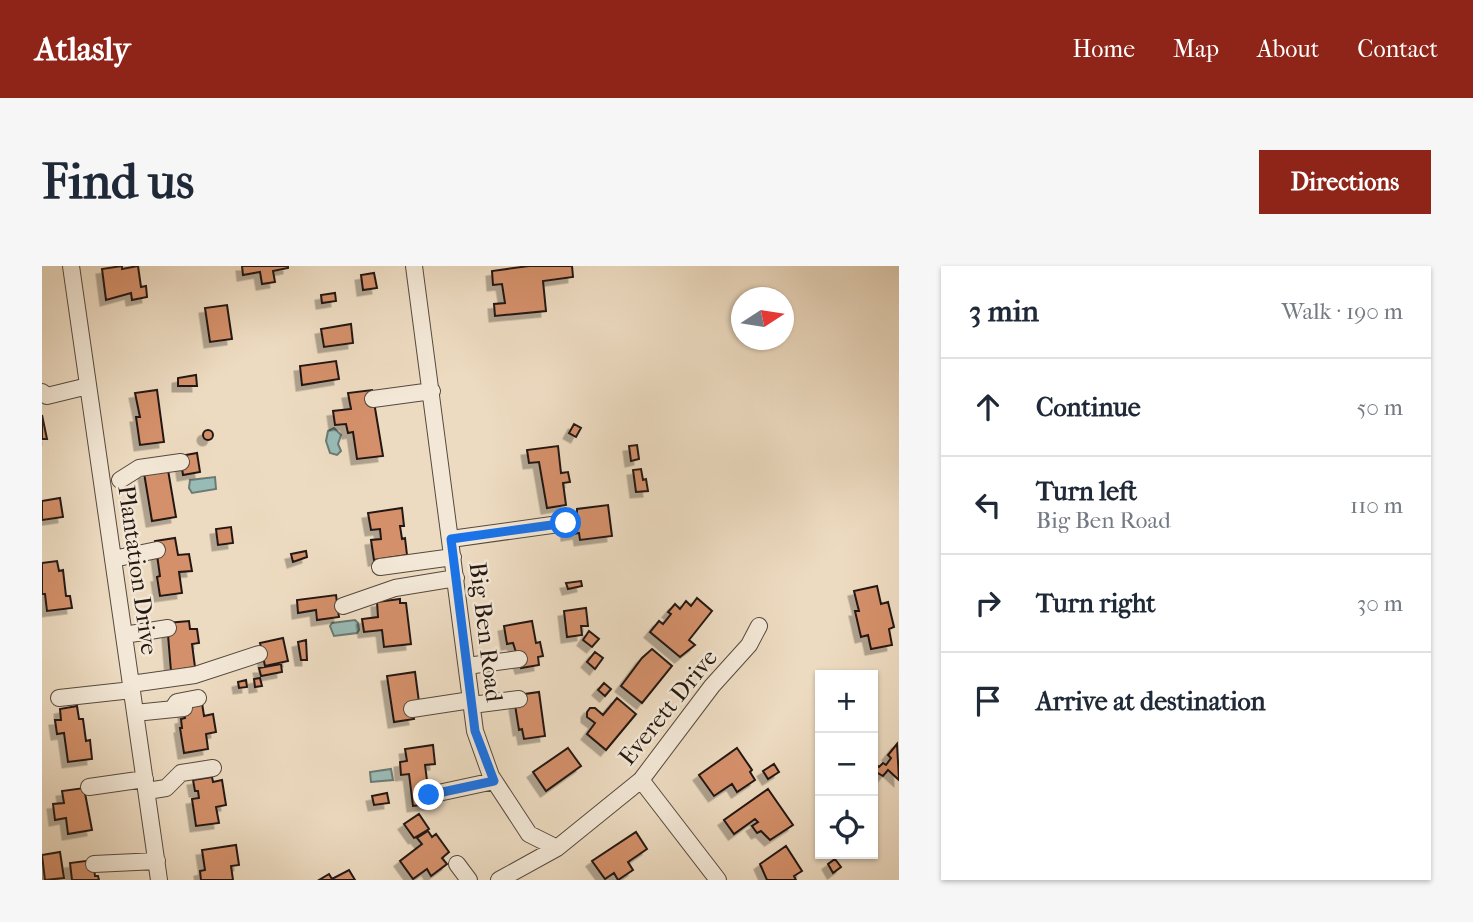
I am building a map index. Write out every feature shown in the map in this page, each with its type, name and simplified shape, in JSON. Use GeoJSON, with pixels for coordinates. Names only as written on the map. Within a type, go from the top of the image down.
{"type":"FeatureCollection","features":[{"type":"Feature","properties":{"kind":"street","name":"Plantation Drive"},"geometry":{"type":"LineString","coordinates":[[71,266],[159,880]]}},
{"type":"Feature","properties":{"kind":"street","name":"Big Ben Road"},"geometry":{"type":"LineString","coordinates":[[414,266],[475,731],[494,781],[529,834],[557,848]]}},
{"type":"Feature","properties":{"kind":"street"},"geometry":{"type":"LineString","coordinates":[[44,395],[88,386]]}},
{"type":"Feature","properties":{"kind":"street"},"geometry":{"type":"LineString","coordinates":[[373,399],[432,391]]}},
{"type":"Feature","properties":{"kind":"street"},"geometry":{"type":"LineString","coordinates":[[120,480],[139,468],[181,461]]}},
{"type":"Feature","properties":{"kind":"street"},"geometry":{"type":"LineString","coordinates":[[102,482],[145,478]]}},
{"type":"Feature","properties":{"kind":"street"},"geometry":{"type":"LineString","coordinates":[[451,539],[566,523]]}},
{"type":"Feature","properties":{"kind":"street"},"geometry":{"type":"LineString","coordinates":[[113,559],[157,550]]}},
{"type":"Feature","properties":{"kind":"street"},"geometry":{"type":"LineString","coordinates":[[380,567],[453,557]]}},
{"type":"Feature","properties":{"kind":"street"},"geometry":{"type":"LineString","coordinates":[[343,606],[456,578]]}},
{"type":"Feature","properties":{"kind":"street","name":"Everett Drive"},"geometry":{"type":"LineString","coordinates":[[499,880],[557,848],[641,779],[712,686],[748,645],[759,626]]}},
{"type":"Feature","properties":{"kind":"street"},"geometry":{"type":"LineString","coordinates":[[124,635],[168,628]]}},
{"type":"Feature","properties":{"kind":"street"},"geometry":{"type":"LineString","coordinates":[[59,698],[195,675],[259,654]]}},
{"type":"Feature","properties":{"kind":"street"},"geometry":{"type":"LineString","coordinates":[[467,666],[519,659]]}},
{"type":"Feature","properties":{"kind":"street"},"geometry":{"type":"LineString","coordinates":[[135,712],[178,709],[177,702],[198,698]]}},
{"type":"Feature","properties":{"kind":"street"},"geometry":{"type":"LineString","coordinates":[[412,709],[519,699]]}},
{"type":"Feature","properties":{"kind":"street"},"geometry":{"type":"LineString","coordinates":[[166,788],[181,773],[213,768]]}},
{"type":"Feature","properties":{"kind":"street"},"geometry":{"type":"LineString","coordinates":[[641,779],[718,880]]}},
{"type":"Feature","properties":{"kind":"street"},"geometry":{"type":"LineString","coordinates":[[429,795],[494,781]]}},
{"type":"Feature","properties":{"kind":"street"},"geometry":{"type":"LineString","coordinates":[[89,787],[146,785],[166,788],[189,785]]}},
{"type":"Feature","properties":{"kind":"street"},"geometry":{"type":"LineString","coordinates":[[93,864],[157,860]]}},
{"type":"Feature","properties":{"kind":"street"},"geometry":{"type":"LineString","coordinates":[[457,864],[469,880]]}},
{"type":"Feature","properties":{"kind":"water"},"geometry":{"type":"Polygon","coordinates":[[[334,428],[341,435],[338,444],[341,451],[337,455],[330,453],[326,441],[328,431],[334,428]]]}},
{"type":"Feature","properties":{"kind":"water"},"geometry":{"type":"Polygon","coordinates":[[[215,477],[216,489],[192,493],[189,488],[190,480],[215,477]]]}},
{"type":"Feature","properties":{"kind":"water"},"geometry":{"type":"Polygon","coordinates":[[[355,620],[358,623],[357,633],[334,636],[330,626],[332,623],[355,620]]]}},
{"type":"Feature","properties":{"kind":"water"},"geometry":{"type":"Polygon","coordinates":[[[391,769],[393,780],[371,782],[370,772],[391,769]]]}},
{"type":"Feature","properties":{"kind":"building"},"geometry":{"type":"Polygon","coordinates":[[[122,266],[122,269],[138,266],[141,287],[146,286],[147,297],[132,300],[131,293],[106,300],[102,269],[122,266]]]}},
{"type":"Feature","properties":{"kind":"building"},"geometry":{"type":"Polygon","coordinates":[[[242,266],[288,268],[273,271],[275,282],[262,284],[260,272],[243,275],[242,266]]]}},
{"type":"Feature","properties":{"kind":"building"},"geometry":{"type":"Polygon","coordinates":[[[529,266],[572,266],[573,277],[543,281],[546,311],[495,316],[494,304],[505,303],[502,284],[493,285],[492,271],[529,266]]]}},
{"type":"Feature","properties":{"kind":"building"},"geometry":{"type":"Polygon","coordinates":[[[374,273],[377,288],[363,290],[361,275],[374,273]]]}},
{"type":"Feature","properties":{"kind":"building"},"geometry":{"type":"Polygon","coordinates":[[[335,293],[336,301],[322,303],[321,295],[335,293]]]}},
{"type":"Feature","properties":{"kind":"building"},"geometry":{"type":"Polygon","coordinates":[[[227,305],[232,339],[210,342],[205,308],[227,305]]]}},
{"type":"Feature","properties":{"kind":"building"},"geometry":{"type":"Polygon","coordinates":[[[351,324],[353,343],[324,347],[321,329],[351,324]]]}},
{"type":"Feature","properties":{"kind":"building"},"geometry":{"type":"Polygon","coordinates":[[[336,361],[339,379],[302,385],[300,366],[336,361]]]}},
{"type":"Feature","properties":{"kind":"building"},"geometry":{"type":"Polygon","coordinates":[[[196,375],[197,386],[178,386],[178,378],[196,375]]]}},
{"type":"Feature","properties":{"kind":"building"},"geometry":{"type":"Polygon","coordinates":[[[157,390],[164,442],[140,445],[136,417],[140,417],[135,393],[157,390]]]}},
{"type":"Feature","properties":{"kind":"building"},"geometry":{"type":"Polygon","coordinates":[[[372,390],[383,456],[357,459],[353,432],[348,433],[346,424],[335,425],[333,411],[351,409],[348,393],[372,390]]]}},
{"type":"Feature","properties":{"kind":"building"},"geometry":{"type":"Polygon","coordinates":[[[42,415],[47,439],[42,439],[42,415]]]}},
{"type":"Feature","properties":{"kind":"building"},"geometry":{"type":"Polygon","coordinates":[[[574,424],[581,428],[576,437],[569,433],[574,424]]]}},
{"type":"Feature","properties":{"kind":"building"},"geometry":{"type":"Polygon","coordinates":[[[208,430],[212,431],[212,439],[208,440],[204,439],[203,435],[204,431],[208,430]]]}},
{"type":"Feature","properties":{"kind":"building"},"geometry":{"type":"Polygon","coordinates":[[[637,445],[639,459],[631,461],[629,446],[637,445]]]}},
{"type":"Feature","properties":{"kind":"building"},"geometry":{"type":"Polygon","coordinates":[[[558,446],[561,473],[568,472],[570,482],[563,483],[566,505],[547,508],[539,462],[529,463],[527,450],[558,446]]]}},
{"type":"Feature","properties":{"kind":"building"},"geometry":{"type":"Polygon","coordinates":[[[197,453],[200,472],[183,475],[180,456],[197,453]]]}},
{"type":"Feature","properties":{"kind":"building"},"geometry":{"type":"Polygon","coordinates":[[[641,469],[648,491],[636,492],[633,470],[641,469]]]}},
{"type":"Feature","properties":{"kind":"building"},"geometry":{"type":"Polygon","coordinates":[[[168,470],[176,517],[152,521],[144,473],[168,470]]]}},
{"type":"Feature","properties":{"kind":"building"},"geometry":{"type":"Polygon","coordinates":[[[60,498],[63,517],[42,520],[42,501],[60,498]]]}},
{"type":"Feature","properties":{"kind":"building"},"geometry":{"type":"Polygon","coordinates":[[[608,505],[612,536],[580,540],[579,533],[567,535],[565,517],[577,515],[577,509],[608,505]]]}},
{"type":"Feature","properties":{"kind":"building"},"geometry":{"type":"Polygon","coordinates":[[[402,508],[404,526],[400,526],[407,555],[374,560],[371,540],[381,539],[380,529],[371,530],[368,513],[402,508]]]}},
{"type":"Feature","properties":{"kind":"building"},"geometry":{"type":"Polygon","coordinates":[[[231,527],[233,543],[218,545],[216,529],[231,527]]]}},
{"type":"Feature","properties":{"kind":"building"},"geometry":{"type":"Polygon","coordinates":[[[175,538],[178,555],[189,554],[192,571],[179,572],[182,593],[160,596],[155,541],[175,538]]]}},
{"type":"Feature","properties":{"kind":"building"},"geometry":{"type":"Polygon","coordinates":[[[306,551],[307,557],[293,562],[291,554],[306,551]]]}},
{"type":"Feature","properties":{"kind":"building"},"geometry":{"type":"Polygon","coordinates":[[[57,561],[59,571],[63,570],[66,596],[70,596],[72,608],[47,611],[45,594],[42,594],[42,563],[57,561]]]}},
{"type":"Feature","properties":{"kind":"building"},"geometry":{"type":"Polygon","coordinates":[[[581,581],[582,586],[568,589],[566,583],[581,581]]]}},
{"type":"Feature","properties":{"kind":"building"},"geometry":{"type":"Polygon","coordinates":[[[877,586],[881,604],[888,602],[894,627],[889,629],[892,645],[871,649],[868,635],[861,637],[854,591],[877,586]]]}},
{"type":"Feature","properties":{"kind":"building"},"geometry":{"type":"Polygon","coordinates":[[[336,595],[339,617],[317,620],[316,610],[298,613],[297,600],[336,595]]]}},
{"type":"Feature","properties":{"kind":"building"},"geometry":{"type":"Polygon","coordinates":[[[697,598],[712,611],[689,640],[695,645],[680,657],[650,632],[659,621],[663,624],[675,604],[680,609],[686,601],[691,606],[697,598]]]}},
{"type":"Feature","properties":{"kind":"building"},"geometry":{"type":"Polygon","coordinates":[[[400,599],[400,603],[406,603],[411,644],[384,647],[382,630],[364,632],[362,619],[378,617],[377,602],[400,599]]]}},
{"type":"Feature","properties":{"kind":"building"},"geometry":{"type":"Polygon","coordinates":[[[586,608],[588,626],[581,626],[582,635],[567,637],[564,611],[586,608]]]}},
{"type":"Feature","properties":{"kind":"building"},"geometry":{"type":"Polygon","coordinates":[[[189,621],[190,629],[197,629],[199,643],[192,644],[195,667],[171,671],[167,623],[189,621]]]}},
{"type":"Feature","properties":{"kind":"building"},"geometry":{"type":"Polygon","coordinates":[[[532,621],[536,643],[540,642],[543,656],[538,657],[539,665],[521,668],[513,643],[507,644],[504,626],[532,621]]]}},
{"type":"Feature","properties":{"kind":"building"},"geometry":{"type":"Polygon","coordinates":[[[589,631],[599,639],[592,647],[583,640],[589,631]]]}},
{"type":"Feature","properties":{"kind":"building"},"geometry":{"type":"Polygon","coordinates":[[[283,638],[288,661],[265,666],[260,643],[283,638]]]}},
{"type":"Feature","properties":{"kind":"building"},"geometry":{"type":"Polygon","coordinates":[[[306,640],[307,660],[301,660],[298,642],[306,640]]]}},
{"type":"Feature","properties":{"kind":"building"},"geometry":{"type":"Polygon","coordinates":[[[652,649],[672,666],[642,703],[621,686],[652,649]]]}},
{"type":"Feature","properties":{"kind":"building"},"geometry":{"type":"Polygon","coordinates":[[[595,652],[603,658],[595,669],[587,662],[595,652]]]}},
{"type":"Feature","properties":{"kind":"building"},"geometry":{"type":"Polygon","coordinates":[[[281,664],[282,672],[261,676],[259,668],[281,664]]]}},
{"type":"Feature","properties":{"kind":"building"},"geometry":{"type":"Polygon","coordinates":[[[415,672],[419,702],[411,703],[414,719],[394,722],[387,676],[415,672]]]}},
{"type":"Feature","properties":{"kind":"building"},"geometry":{"type":"Polygon","coordinates":[[[260,678],[262,686],[255,687],[254,679],[260,678]]]}},
{"type":"Feature","properties":{"kind":"building"},"geometry":{"type":"Polygon","coordinates":[[[246,680],[247,687],[239,688],[238,682],[246,680]]]}},
{"type":"Feature","properties":{"kind":"building"},"geometry":{"type":"Polygon","coordinates":[[[604,683],[611,689],[605,696],[598,690],[604,683]]]}},
{"type":"Feature","properties":{"kind":"building"},"geometry":{"type":"Polygon","coordinates":[[[539,692],[545,736],[524,739],[522,729],[519,730],[515,705],[518,695],[539,692]]]}},
{"type":"Feature","properties":{"kind":"building"},"geometry":{"type":"Polygon","coordinates":[[[617,698],[636,714],[606,750],[587,734],[595,723],[587,717],[587,712],[590,708],[595,708],[603,715],[617,698]]]}},
{"type":"Feature","properties":{"kind":"building"},"geometry":{"type":"Polygon","coordinates":[[[202,703],[204,716],[213,714],[216,732],[206,734],[208,749],[184,753],[180,728],[181,719],[185,718],[183,705],[202,703]]]}},
{"type":"Feature","properties":{"kind":"building"},"geometry":{"type":"Polygon","coordinates":[[[77,706],[79,719],[83,719],[86,741],[90,740],[92,759],[68,762],[64,733],[57,734],[55,720],[61,720],[60,709],[77,706]]]}},
{"type":"Feature","properties":{"kind":"building"},"geometry":{"type":"Polygon","coordinates":[[[897,744],[899,780],[888,770],[883,776],[878,773],[878,766],[883,763],[886,765],[891,758],[888,755],[897,744]]]}},
{"type":"Feature","properties":{"kind":"building"},"geometry":{"type":"Polygon","coordinates":[[[433,745],[435,764],[425,765],[430,804],[413,806],[409,774],[401,775],[400,762],[407,761],[405,749],[433,745]]]}},
{"type":"Feature","properties":{"kind":"building"},"geometry":{"type":"Polygon","coordinates":[[[568,748],[581,766],[546,791],[533,772],[568,748]]]}},
{"type":"Feature","properties":{"kind":"building"},"geometry":{"type":"Polygon","coordinates":[[[737,748],[752,770],[750,772],[755,780],[737,792],[732,784],[714,796],[699,775],[737,748]]]}},
{"type":"Feature","properties":{"kind":"building"},"geometry":{"type":"Polygon","coordinates":[[[774,764],[779,772],[768,779],[763,771],[774,764]]]}},
{"type":"Feature","properties":{"kind":"building"},"geometry":{"type":"Polygon","coordinates":[[[212,777],[213,782],[222,780],[226,805],[216,807],[219,823],[196,826],[192,799],[199,798],[193,780],[212,777]]]}},
{"type":"Feature","properties":{"kind":"building"},"geometry":{"type":"Polygon","coordinates":[[[84,788],[92,830],[68,834],[66,818],[55,820],[53,804],[64,803],[62,791],[84,788]]]}},
{"type":"Feature","properties":{"kind":"building"},"geometry":{"type":"Polygon","coordinates":[[[768,789],[793,825],[770,840],[761,831],[757,833],[752,826],[758,822],[755,819],[734,834],[724,820],[768,789]]]}},
{"type":"Feature","properties":{"kind":"building"},"geometry":{"type":"Polygon","coordinates":[[[387,793],[389,803],[374,805],[372,796],[387,793]]]}},
{"type":"Feature","properties":{"kind":"building"},"geometry":{"type":"Polygon","coordinates":[[[419,814],[429,829],[414,838],[404,824],[419,814]]]}},
{"type":"Feature","properties":{"kind":"building"},"geometry":{"type":"Polygon","coordinates":[[[428,831],[432,837],[436,834],[449,852],[442,858],[447,864],[431,876],[427,869],[413,879],[400,861],[422,844],[417,838],[428,831]]]}},
{"type":"Feature","properties":{"kind":"building"},"geometry":{"type":"Polygon","coordinates":[[[636,832],[647,849],[628,862],[633,870],[618,880],[614,873],[605,879],[592,861],[636,832]]]}},
{"type":"Feature","properties":{"kind":"building"},"geometry":{"type":"Polygon","coordinates":[[[236,845],[239,865],[231,866],[233,880],[201,880],[200,871],[205,870],[202,850],[236,845]]]}},
{"type":"Feature","properties":{"kind":"building"},"geometry":{"type":"Polygon","coordinates":[[[786,846],[802,871],[794,876],[796,880],[767,880],[760,864],[786,846]]]}},
{"type":"Feature","properties":{"kind":"building"},"geometry":{"type":"Polygon","coordinates":[[[60,852],[64,878],[45,880],[42,855],[60,852]]]}},
{"type":"Feature","properties":{"kind":"building"},"geometry":{"type":"Polygon","coordinates":[[[835,859],[841,867],[833,873],[828,864],[835,859]]]}},
{"type":"Feature","properties":{"kind":"building"},"geometry":{"type":"Polygon","coordinates":[[[93,860],[95,876],[98,876],[99,880],[72,880],[70,863],[93,860]]]}},
{"type":"Feature","properties":{"kind":"building"},"geometry":{"type":"Polygon","coordinates":[[[349,870],[355,880],[319,880],[329,874],[332,879],[349,870]]]}},
{"type":"Feature","properties":{"kind":"route"},"geometry":{"type":"LineString","coordinates":[[429,795],[494,781],[475,731],[451,539],[566,523]]}}]}
